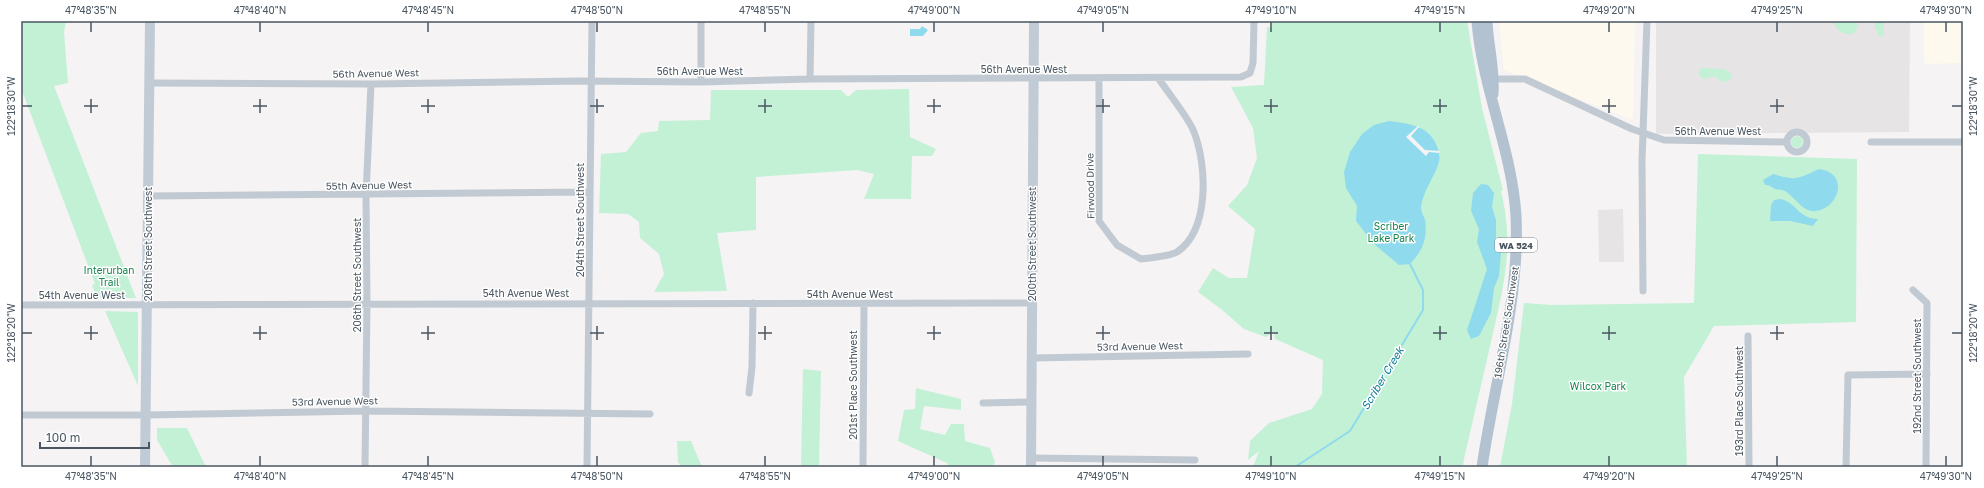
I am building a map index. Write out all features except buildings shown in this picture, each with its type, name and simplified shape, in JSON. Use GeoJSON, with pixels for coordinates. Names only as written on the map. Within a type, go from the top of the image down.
{"type":"FeatureCollection","features":[{"type":"Feature","properties":{"kind":"main road","name":"196th Street Southwest"},"geometry":{"type":"LineString","coordinates":[[1476,21],[1479,48],[1492,107],[1511,175],[1516,216],[1516,268],[1482,467]]}},
{"type":"Feature","properties":{"kind":"main road","name":"196th Street Southwest"},"geometry":{"type":"LineString","coordinates":[[1487,21],[1490,62],[1494,79],[1492,107]]}},
{"type":"Feature","properties":{"kind":"main road"},"geometry":{"type":"LineString","coordinates":[[1479,48],[1483,53],[1489,75],[1494,79]]}},
{"type":"Feature","properties":{"kind":"street","name":"208th Street Southwest"},"geometry":{"type":"LineString","coordinates":[[145,467],[150,21]]}},
{"type":"Feature","properties":{"kind":"street","name":"204th Street Southwest"},"geometry":{"type":"LineString","coordinates":[[587,467],[592,21]]}},
{"type":"Feature","properties":{"kind":"street"},"geometry":{"type":"LineString","coordinates":[[701,21],[701,82]]}},
{"type":"Feature","properties":{"kind":"street"},"geometry":{"type":"LineString","coordinates":[[810,79],[811,21]]}},
{"type":"Feature","properties":{"kind":"street","name":"200th Street Southwest"},"geometry":{"type":"LineString","coordinates":[[1031,463],[1034,21]]}},
{"type":"Feature","properties":{"kind":"street","name":"56th Avenue West"},"geometry":{"type":"LineString","coordinates":[[149,83],[371,84],[592,80],[701,82],[810,79],[1034,80],[1241,77],[1250,73],[1253,63],[1254,21]]}},
{"type":"Feature","properties":{"kind":"street"},"geometry":{"type":"LineString","coordinates":[[1643,291],[1642,161],[1645,135],[1647,21]]}},
{"type":"Feature","properties":{"kind":"street","name":"Firwood Drive"},"geometry":{"type":"LineString","coordinates":[[1099,79],[1099,221],[1117,245],[1141,259],[1176,252],[1190,240],[1202,207],[1202,162],[1194,131],[1158,79]]}},
{"type":"Feature","properties":{"kind":"street","name":"56th Avenue West"},"geometry":{"type":"LineString","coordinates":[[1494,79],[1525,79],[1645,135],[1664,140],[1676,142],[1786,142]]}},
{"type":"Feature","properties":{"kind":"street","name":"206th Street Southwest"},"geometry":{"type":"LineString","coordinates":[[365,467],[367,411],[366,195],[371,84]]}},
{"type":"Feature","properties":{"kind":"street"},"geometry":{"type":"LineString","coordinates":[[1871,142],[1963,142]]}},
{"type":"Feature","properties":{"kind":"street","name":"55th Avenue West"},"geometry":{"type":"LineString","coordinates":[[148,196],[589,192]]}},
{"type":"Feature","properties":{"kind":"street","name":"192nd Street Southwest"},"geometry":{"type":"LineString","coordinates":[[1913,290],[1927,303],[1926,467]]}},
{"type":"Feature","properties":{"kind":"street","name":"54th Avenue West"},"geometry":{"type":"LineString","coordinates":[[21,305],[367,303],[864,304],[1032,302]]}},
{"type":"Feature","properties":{"kind":"street"},"geometry":{"type":"LineString","coordinates":[[749,393],[752,367],[753,303]]}},
{"type":"Feature","properties":{"kind":"street","name":"201st Place Southwest"},"geometry":{"type":"LineString","coordinates":[[863,467],[864,304]]}},
{"type":"Feature","properties":{"kind":"street","name":"193rd Place Southwest"},"geometry":{"type":"LineString","coordinates":[[1748,336],[1749,467]]}},
{"type":"Feature","properties":{"kind":"street","name":"53rd Avenue West"},"geometry":{"type":"LineString","coordinates":[[1032,358],[1248,354]]}},
{"type":"Feature","properties":{"kind":"street"},"geometry":{"type":"LineString","coordinates":[[1846,467],[1848,375],[1927,374]]}},
{"type":"Feature","properties":{"kind":"street"},"geometry":{"type":"LineString","coordinates":[[983,403],[1031,402]]}},
{"type":"Feature","properties":{"kind":"street","name":"53rd Avenue West"},"geometry":{"type":"LineString","coordinates":[[21,415],[146,415],[367,411],[650,414]]}},
{"type":"Feature","properties":{"kind":"street"},"geometry":{"type":"LineString","coordinates":[[1031,463],[1195,460]]}},
{"type":"Feature","properties":{"kind":"shaded area"},"geometry":{"type":"Polygon","coordinates":[[[1499,21],[1635,21],[1633,117],[1630,119],[1504,70],[1499,21]]]}},
{"type":"Feature","properties":{"kind":"shaded area"},"geometry":{"type":"Polygon","coordinates":[[[1656,21],[1910,21],[1909,132],[1656,134],[1656,21]]]}},
{"type":"Feature","properties":{"kind":"shaded area"},"geometry":{"type":"Polygon","coordinates":[[[1924,21],[1963,21],[1963,63],[1924,64],[1924,21]]]}},
{"type":"Feature","properties":{"kind":"shaded area"},"geometry":{"type":"Polygon","coordinates":[[[1623,209],[1624,262],[1599,262],[1598,210],[1623,209]]]}},
{"type":"Feature","properties":{"kind":"green space","name":"Interurban Trail"},"geometry":{"type":"Polygon","coordinates":[[[21,21],[66,21],[64,32],[68,83],[54,86],[136,298],[102,298],[96,296],[92,285],[95,284],[21,88],[21,21]]]}},
{"type":"Feature","properties":{"kind":"green space","name":"Scriber Lake Park"},"geometry":{"type":"Polygon","coordinates":[[[1272,21],[1467,21],[1482,108],[1503,190],[1501,191],[1507,231],[1507,250],[1506,268],[1500,304],[1463,467],[1253,467],[1259,451],[1248,460],[1250,441],[1269,423],[1312,409],[1322,394],[1323,360],[1275,339],[1274,332],[1266,337],[1244,329],[1198,292],[1213,268],[1229,278],[1247,278],[1255,229],[1228,206],[1247,185],[1257,158],[1253,128],[1231,87],[1264,85],[1267,27],[1272,28],[1272,21]]]}},
{"type":"Feature","properties":{"kind":"green space"},"geometry":{"type":"Polygon","coordinates":[[[1833,21],[1856,21],[1858,27],[1853,34],[1846,34],[1836,27],[1833,21]]]}},
{"type":"Feature","properties":{"kind":"green space"},"geometry":{"type":"Polygon","coordinates":[[[1875,21],[1884,21],[1884,36],[1878,36],[1878,30],[1875,30],[1875,21]]]}},
{"type":"Feature","properties":{"kind":"green space"},"geometry":{"type":"Polygon","coordinates":[[[1701,68],[1725,69],[1731,74],[1731,79],[1725,82],[1719,80],[1715,76],[1703,79],[1698,74],[1701,68]]]}},
{"type":"Feature","properties":{"kind":"green space"},"geometry":{"type":"Polygon","coordinates":[[[909,89],[910,137],[936,149],[932,156],[912,156],[911,199],[864,199],[874,174],[857,170],[756,177],[756,230],[717,233],[727,291],[654,292],[664,274],[659,254],[640,238],[639,222],[628,214],[599,213],[601,154],[626,152],[641,133],[658,131],[659,121],[710,120],[711,90],[841,90],[848,97],[856,90],[909,89]]]}},
{"type":"Feature","properties":{"kind":"green space"},"geometry":{"type":"Polygon","coordinates":[[[1795,136],[1799,136],[1803,142],[1799,148],[1795,148],[1791,144],[1791,140],[1795,136]]]}},
{"type":"Feature","properties":{"kind":"green space","name":"Wilcox Park"},"geometry":{"type":"Polygon","coordinates":[[[1698,154],[1857,159],[1856,322],[1714,326],[1684,377],[1687,467],[1500,467],[1512,404],[1524,303],[1552,305],[1694,303],[1698,154]]]}},
{"type":"Feature","properties":{"kind":"green space","name":"Interurban Trail"},"geometry":{"type":"Polygon","coordinates":[[[105,311],[138,312],[138,386],[105,311]]]}},
{"type":"Feature","properties":{"kind":"green space"},"geometry":{"type":"Polygon","coordinates":[[[803,369],[821,371],[819,467],[801,467],[803,369]]]}},
{"type":"Feature","properties":{"kind":"green space"},"geometry":{"type":"Polygon","coordinates":[[[916,388],[961,399],[961,410],[924,406],[920,429],[945,435],[951,424],[964,424],[965,441],[990,448],[995,462],[992,467],[949,467],[947,463],[898,441],[904,410],[915,409],[916,388]]]}},
{"type":"Feature","properties":{"kind":"green space"},"geometry":{"type":"Polygon","coordinates":[[[157,428],[187,428],[206,467],[173,467],[157,440],[157,428]]]}},
{"type":"Feature","properties":{"kind":"green space"},"geometry":{"type":"Polygon","coordinates":[[[677,441],[691,441],[702,467],[682,467],[678,462],[677,441]]]}},
{"type":"Feature","properties":{"kind":"water"},"geometry":{"type":"Polygon","coordinates":[[[922,26],[928,30],[923,36],[910,36],[910,29],[920,29],[922,26]]]}},
{"type":"Feature","properties":{"kind":"water"},"geometry":{"type":"Polygon","coordinates":[[[1389,121],[1418,127],[1426,132],[1434,140],[1439,155],[1438,165],[1422,202],[1421,210],[1426,227],[1425,239],[1418,255],[1410,264],[1399,265],[1374,244],[1356,221],[1357,206],[1346,188],[1344,172],[1350,152],[1362,134],[1374,125],[1389,121]]]}},
{"type":"Feature","properties":{"kind":"water"},"geometry":{"type":"Polygon","coordinates":[[[1819,169],[1829,172],[1835,177],[1838,183],[1838,190],[1831,204],[1816,211],[1807,210],[1785,191],[1774,189],[1769,185],[1765,185],[1763,180],[1773,174],[1787,178],[1797,178],[1819,169]]]}},
{"type":"Feature","properties":{"kind":"water"},"geometry":{"type":"Polygon","coordinates":[[[1481,184],[1488,185],[1494,193],[1492,207],[1496,220],[1496,242],[1501,253],[1499,276],[1494,288],[1491,313],[1479,336],[1471,339],[1467,330],[1487,269],[1477,242],[1479,229],[1471,211],[1473,193],[1481,184]]]}},
{"type":"Feature","properties":{"kind":"water"},"geometry":{"type":"Polygon","coordinates":[[[1780,199],[1791,204],[1806,216],[1818,219],[1813,226],[1790,221],[1770,221],[1771,205],[1774,200],[1780,199]]]}},
{"type":"Feature","properties":{"kind":"pier"},"geometry":{"type":"Polygon","coordinates":[[[1418,126],[1419,127],[1411,136],[1425,150],[1440,151],[1439,153],[1429,152],[1426,156],[1406,137],[1418,126]]]}},
{"type":"Feature","properties":{"kind":"waterway","name":"Scriber Creek"},"geometry":{"type":"LineString","coordinates":[[1295,467],[1350,431],[1423,310],[1423,290],[1410,264]]}}]}
